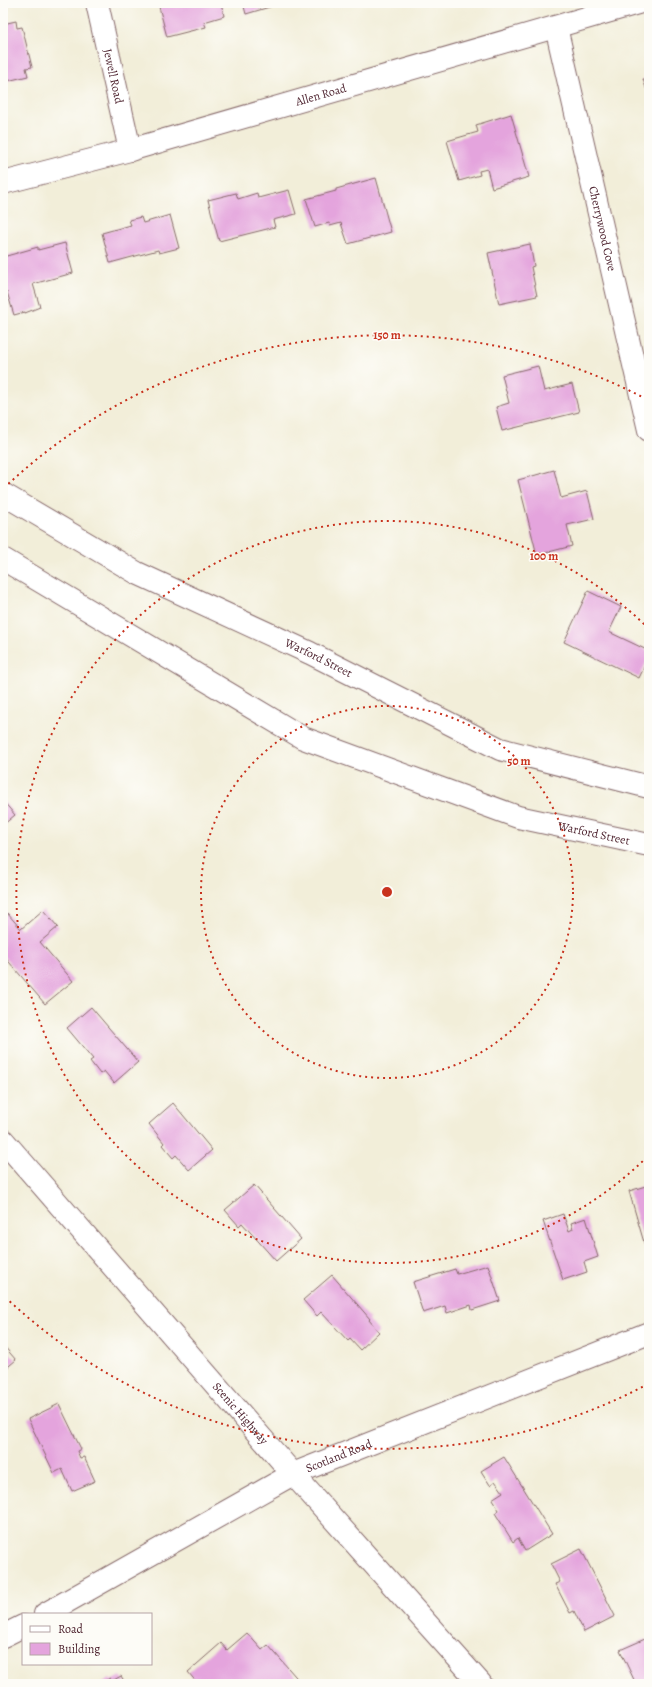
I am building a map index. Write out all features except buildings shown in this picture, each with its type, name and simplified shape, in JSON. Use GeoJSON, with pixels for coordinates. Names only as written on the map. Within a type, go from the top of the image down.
{"type":"FeatureCollection","features":[{"type":"Feature","properties":{"kind":"street","name":"Jewell Road"},"geometry":{"type":"LineString","coordinates":[[97,3],[130,150]]}},
{"type":"Feature","properties":{"kind":"street","name":"Allen Road"},"geometry":{"type":"LineString","coordinates":[[3,183],[130,150],[638,3]]}},
{"type":"Feature","properties":{"kind":"street","name":"Cherrywood Cove"},"geometry":{"type":"LineString","coordinates":[[556,27],[649,430]]}},
{"type":"Feature","properties":{"kind":"street","name":"Warford Street"},"geometry":{"type":"LineString","coordinates":[[3,494],[137,573],[310,653],[500,749],[649,787]]}},
{"type":"Feature","properties":{"kind":"street","name":"Warford Street"},"geometry":{"type":"LineString","coordinates":[[3,559],[303,738],[518,817],[649,845]]}},
{"type":"Feature","properties":{"kind":"street","name":"Scenic Highway"},"geometry":{"type":"LineString","coordinates":[[3,1140],[293,1474],[482,1684]]}},
{"type":"Feature","properties":{"kind":"street","name":"Scotland Road"},"geometry":{"type":"LineString","coordinates":[[47,1613],[293,1474],[649,1333]]}},
{"type":"Feature","properties":{"kind":"street"},"geometry":{"type":"LineString","coordinates":[[3,1636],[22,1626]]}}]}
